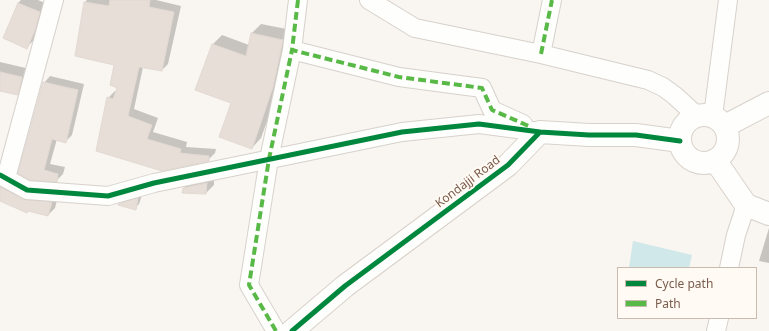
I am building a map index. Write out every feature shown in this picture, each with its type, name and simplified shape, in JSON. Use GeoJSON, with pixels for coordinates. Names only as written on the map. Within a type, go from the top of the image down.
{"type":"FeatureCollection","features":[{"type":"Feature","properties":{"kind":"street"},"geometry":{"type":"LineString","coordinates":[[54,0],[3,176],[27,190],[108,196],[154,183],[409,131],[479,124],[540,132],[589,135],[636,135],[680,141]]}},
{"type":"Feature","properties":{"kind":"street"},"geometry":{"type":"LineString","coordinates":[[276,331],[249,285],[270,160],[292,50],[298,0]]}},
{"type":"Feature","properties":{"kind":"street"},"geometry":{"type":"LineString","coordinates":[[369,0],[414,28],[541,54],[648,80],[663,87],[712,119],[728,134],[726,150],[721,156],[708,163],[700,162],[693,160],[687,155],[682,149],[680,141],[684,125],[690,119],[712,119],[769,103]]}},
{"type":"Feature","properties":{"kind":"street"},"geometry":{"type":"LineString","coordinates":[[541,54],[552,0]]}},
{"type":"Feature","properties":{"kind":"street"},"geometry":{"type":"LineString","coordinates":[[712,119],[728,0]]}},
{"type":"Feature","properties":{"kind":"street"},"geometry":{"type":"LineString","coordinates":[[292,50],[399,78],[482,88],[492,110],[540,132]]}},
{"type":"Feature","properties":{"kind":"street","name":"Kondajji Road"},"geometry":{"type":"LineString","coordinates":[[292,331],[345,286],[508,165],[540,132]]}},
{"type":"Feature","properties":{"kind":"street"},"geometry":{"type":"LineString","coordinates":[[715,160],[746,205],[769,214]]}},
{"type":"Feature","properties":{"kind":"street"},"geometry":{"type":"LineString","coordinates":[[729,267],[736,234],[746,205]]}},
{"type":"Feature","properties":{"kind":"street"},"geometry":{"type":"LineString","coordinates":[[716,331],[719,319]]}},
{"type":"Feature","properties":{"kind":"water"},"geometry":{"type":"Polygon","coordinates":[[[633,241],[692,255],[689,267],[629,267],[633,241]]]}},
{"type":"Feature","properties":{"kind":"building"},"geometry":{"type":"Polygon","coordinates":[[[110,0],[150,0],[149,7],[174,12],[162,71],[139,67],[128,116],[152,125],[147,139],[181,149],[180,153],[209,156],[209,161],[162,171],[96,151],[107,97],[113,99],[117,88],[110,85],[114,65],[75,56],[84,2],[109,6],[110,0]]]}},
{"type":"Feature","properties":{"kind":"building"},"geometry":{"type":"Polygon","coordinates":[[[18,3],[40,12],[35,30],[27,49],[3,38],[18,3]]]}},
{"type":"Feature","properties":{"kind":"building"},"geometry":{"type":"Polygon","coordinates":[[[251,33],[283,40],[273,87],[252,149],[219,137],[231,103],[195,90],[212,44],[246,56],[251,33]]]}},
{"type":"Feature","properties":{"kind":"building"},"geometry":{"type":"Polygon","coordinates":[[[0,72],[22,77],[18,95],[0,91],[0,72]]]}},
{"type":"Feature","properties":{"kind":"building"},"geometry":{"type":"Polygon","coordinates":[[[43,82],[78,90],[66,143],[52,139],[44,170],[58,174],[57,182],[30,180],[18,173],[43,82]]]}},
{"type":"Feature","properties":{"kind":"building"},"geometry":{"type":"Polygon","coordinates":[[[207,183],[206,194],[182,193],[183,188],[207,183]]]}},
{"type":"Feature","properties":{"kind":"building"},"geometry":{"type":"Polygon","coordinates":[[[0,187],[26,200],[52,202],[48,216],[28,211],[27,213],[0,201],[0,187]]]}},
{"type":"Feature","properties":{"kind":"building"},"geometry":{"type":"Polygon","coordinates":[[[138,198],[136,210],[118,205],[118,204],[138,198]]]}},
{"type":"Feature","properties":{"kind":"marked path"},"geometry":{"type":"LineString","coordinates":[[298,0],[292,50],[399,77],[482,88],[492,110],[531,127]]}},
{"type":"Feature","properties":{"kind":"marked path"},"geometry":{"type":"LineString","coordinates":[[541,54],[552,0]]}},
{"type":"Feature","properties":{"kind":"marked path"},"geometry":{"type":"LineString","coordinates":[[276,331],[249,285],[269,159],[292,50]]}},
{"type":"Feature","properties":{"kind":"cycle path"},"geometry":{"type":"LineString","coordinates":[[0,175],[27,190],[108,196],[154,183],[402,132],[479,124],[540,132]]}},
{"type":"Feature","properties":{"kind":"cycle path"},"geometry":{"type":"LineString","coordinates":[[292,331],[345,286],[508,165],[540,132],[589,135],[636,135],[680,141]]}}]}
